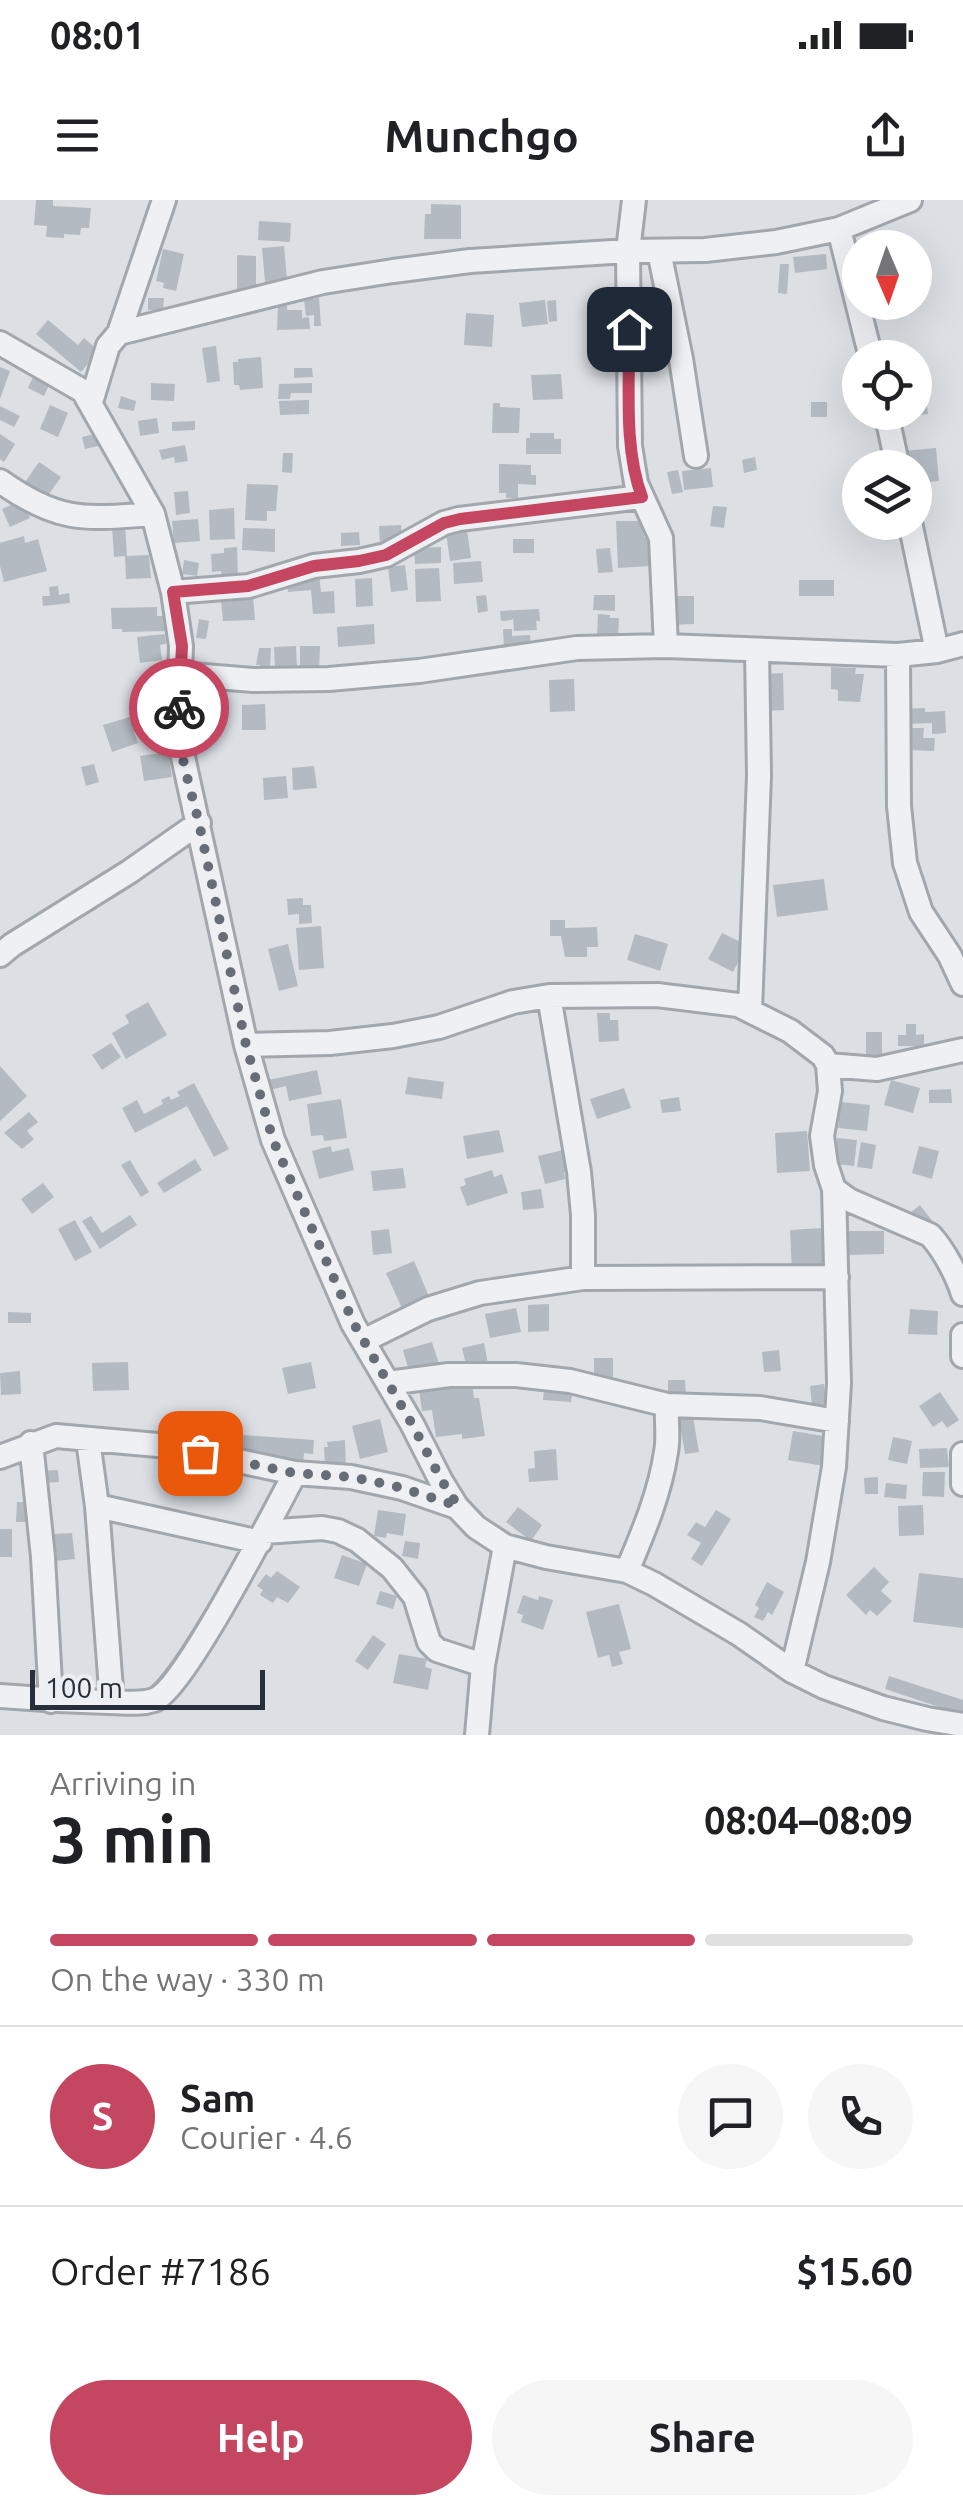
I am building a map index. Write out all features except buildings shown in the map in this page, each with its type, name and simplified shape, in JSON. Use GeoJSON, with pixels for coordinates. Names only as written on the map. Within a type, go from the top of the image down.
{"type":"FeatureCollection","features":[{"type":"Feature","properties":{"kind":"street"},"geometry":{"type":"LineString","coordinates":[[91,402],[108,346],[120,333],[164,200]]}},
{"type":"Feature","properties":{"kind":"street"},"geometry":{"type":"LineString","coordinates":[[634,200],[628,251],[630,446],[636,483],[661,538],[666,646]]}},
{"type":"Feature","properties":{"kind":"street"},"geometry":{"type":"LineString","coordinates":[[120,333],[323,282],[393,270],[470,261],[705,250],[776,242],[839,229],[910,200]]}},
{"type":"Feature","properties":{"kind":"street"},"geometry":{"type":"LineString","coordinates":[[839,229],[866,340]]}},
{"type":"Feature","properties":{"kind":"street"},"geometry":{"type":"LineString","coordinates":[[659,251],[696,456]]}},
{"type":"Feature","properties":{"kind":"street"},"geometry":{"type":"LineString","coordinates":[[0,342],[84,391],[153,514],[182,646],[178,734],[246,1045],[273,1140],[338,1291],[458,1506],[476,1526],[506,1546],[627,1571],[654,1584],[824,1687],[883,1708],[963,1725]]}},
{"type":"Feature","properties":{"kind":"street"},"geometry":{"type":"LineString","coordinates":[[0,480],[16,492],[68,516],[153,514]]}},
{"type":"Feature","properties":{"kind":"street"},"geometry":{"type":"LineString","coordinates":[[173,592],[248,586],[314,566],[386,555],[444,523],[460,519],[642,497]]}},
{"type":"Feature","properties":{"kind":"street"},"geometry":{"type":"LineString","coordinates":[[914,540],[936,651]]}},
{"type":"Feature","properties":{"kind":"street"},"geometry":{"type":"LineString","coordinates":[[180,674],[252,680],[329,679],[420,671],[577,648],[666,646],[898,655],[963,644]]}},
{"type":"Feature","properties":{"kind":"street"},"geometry":{"type":"LineString","coordinates":[[750,1010],[759,776],[757,650]]}},
{"type":"Feature","properties":{"kind":"street"},"geometry":{"type":"LineString","coordinates":[[898,655],[900,806],[906,863],[921,912],[963,984]]}},
{"type":"Feature","properties":{"kind":"street"},"geometry":{"type":"LineString","coordinates":[[0,955],[199,823]]}},
{"type":"Feature","properties":{"kind":"street"},"geometry":{"type":"LineString","coordinates":[[246,1045],[330,1044],[394,1036],[439,1027],[513,1002],[549,996],[658,995],[738,1005],[801,1039],[823,1056],[830,1078],[822,1136],[834,1189],[839,1383],[834,1466],[818,1562],[792,1671]]}},
{"type":"Feature","properties":{"kind":"street"},"geometry":{"type":"LineString","coordinates":[[549,996],[578,1172],[583,1278]]}},
{"type":"Feature","properties":{"kind":"street"},"geometry":{"type":"LineString","coordinates":[[828,1065],[877,1069],[963,1050]]}},
{"type":"Feature","properties":{"kind":"street"},"geometry":{"type":"LineString","coordinates":[[834,1189],[850,1200],[930,1235],[963,1294]]}},
{"type":"Feature","properties":{"kind":"street"},"geometry":{"type":"LineString","coordinates":[[363,1340],[428,1309],[480,1293],[583,1278],[836,1277]]}},
{"type":"Feature","properties":{"kind":"street"},"geometry":{"type":"LineString","coordinates":[[963,1335],[963,1356]]}},
{"type":"Feature","properties":{"kind":"street"},"geometry":{"type":"LineString","coordinates":[[388,1383],[450,1375],[516,1375],[570,1381],[667,1405],[760,1408],[837,1421]]}},
{"type":"Feature","properties":{"kind":"street"},"geometry":{"type":"LineString","coordinates":[[627,1571],[660,1481],[667,1449],[667,1405]]}},
{"type":"Feature","properties":{"kind":"street"},"geometry":{"type":"LineString","coordinates":[[0,1457],[56,1436],[169,1446],[294,1473],[402,1488],[458,1506]]}},
{"type":"Feature","properties":{"kind":"street"},"geometry":{"type":"LineString","coordinates":[[88,1440],[98,1506],[112,1702]]}},
{"type":"Feature","properties":{"kind":"street"},"geometry":{"type":"LineString","coordinates":[[32,1443],[51,1700]]}},
{"type":"Feature","properties":{"kind":"street"},"geometry":{"type":"LineString","coordinates":[[963,1454],[963,1484]]}},
{"type":"Feature","properties":{"kind":"street"},"geometry":{"type":"LineString","coordinates":[[0,1696],[139,1703],[158,1699],[192,1657],[262,1537],[294,1473]]}},
{"type":"Feature","properties":{"kind":"street"},"geometry":{"type":"LineString","coordinates":[[98,1506],[262,1537],[322,1528],[338,1531],[392,1568],[418,1603],[423,1628],[438,1650],[483,1666]]}},
{"type":"Feature","properties":{"kind":"street"},"geometry":{"type":"LineString","coordinates":[[477,1735],[483,1666],[506,1546]]}},
{"type":"Feature","properties":{"kind":"way so far"},"geometry":{"type":"LineString","coordinates":[[179,708],[178,734],[185,769],[246,1045],[273,1140],[354,1324],[458,1506],[376,1482],[294,1473],[200,1453]]}},
{"type":"Feature","properties":{"kind":"route"},"geometry":{"type":"LineString","coordinates":[[179,708],[182,646],[173,592],[248,586],[314,566],[386,555],[444,523],[460,519],[642,497],[630,446],[629,329]]}}]}
